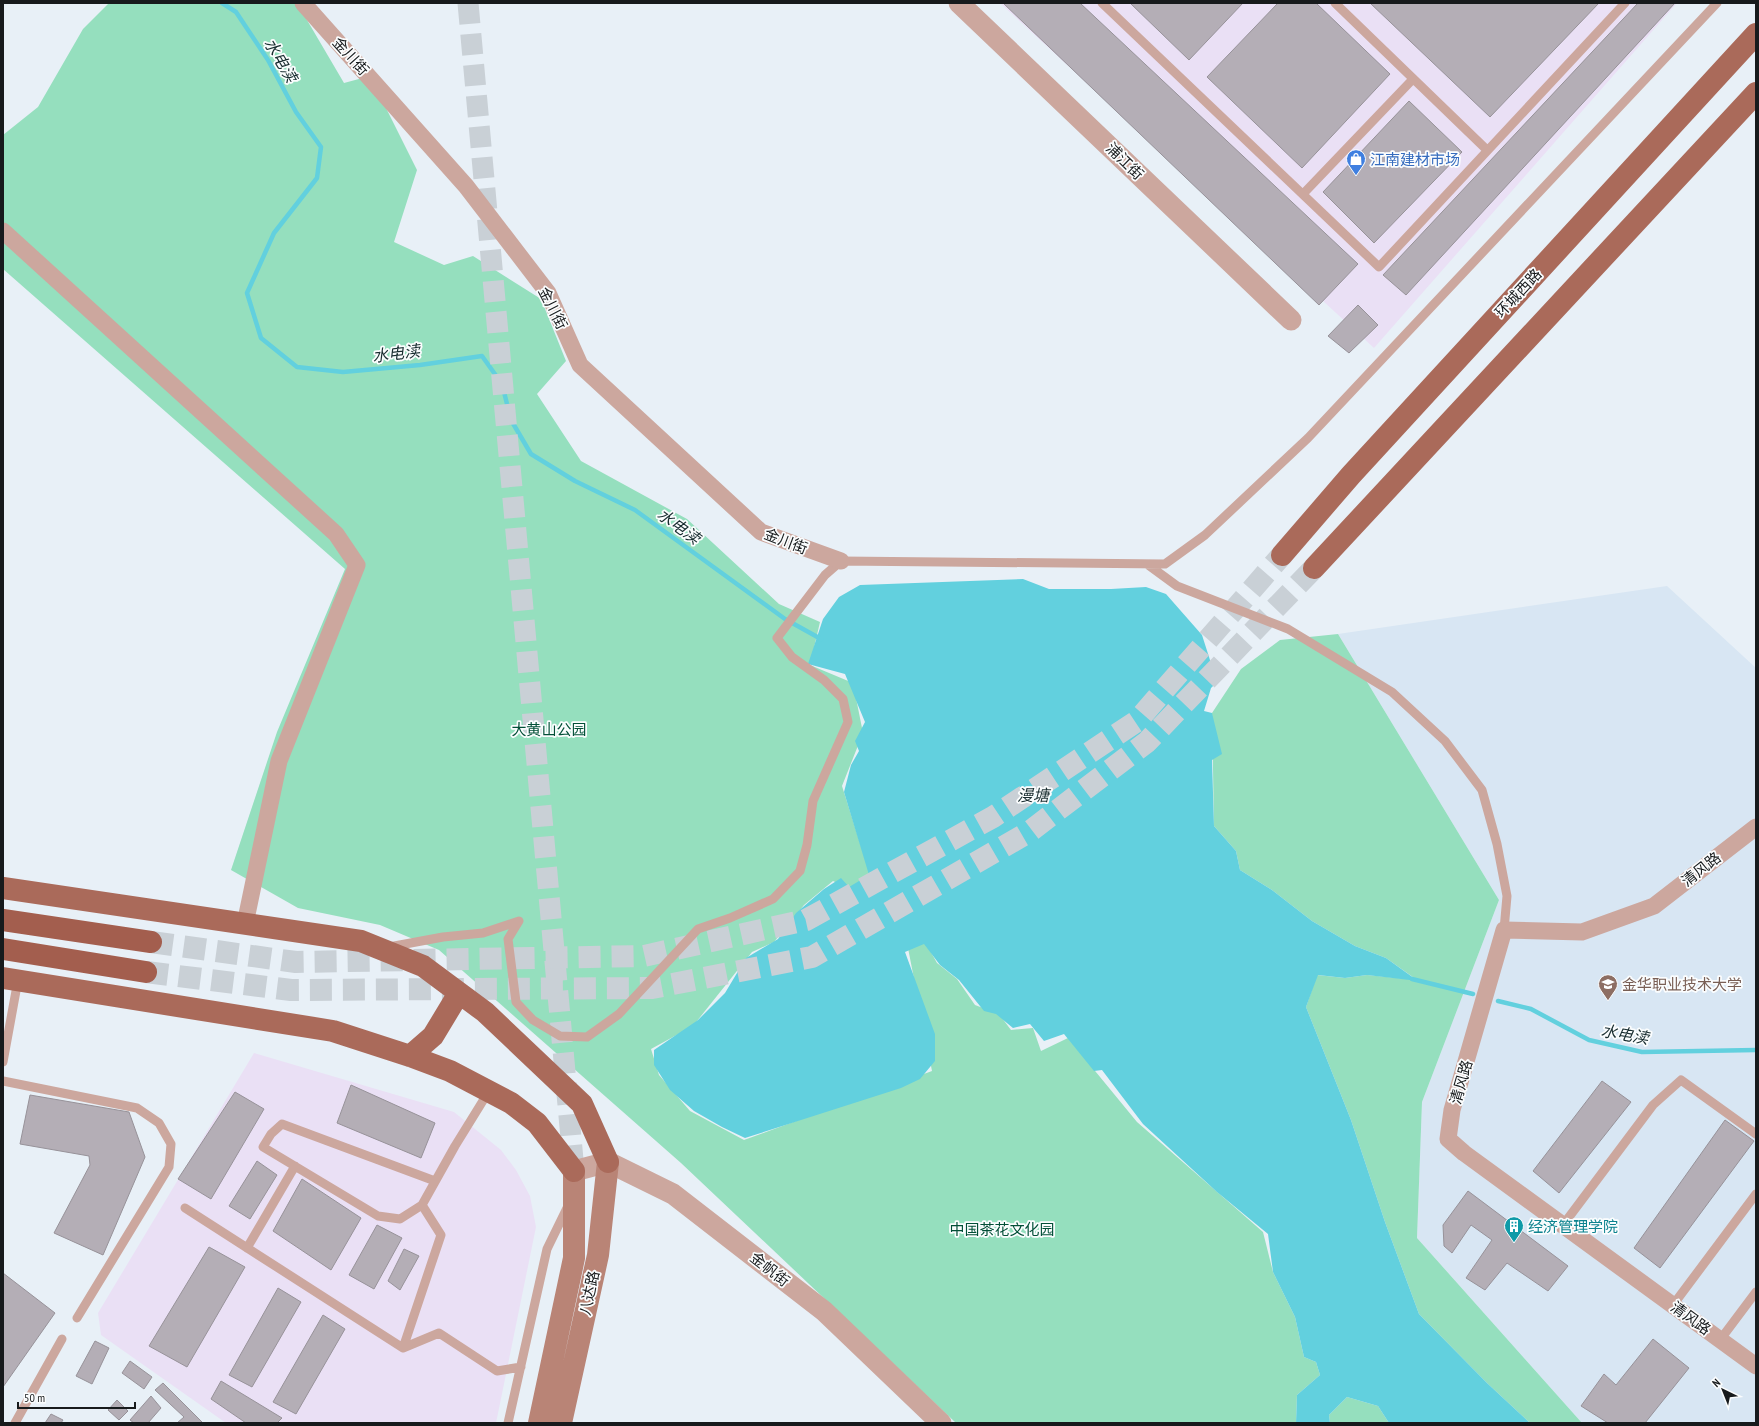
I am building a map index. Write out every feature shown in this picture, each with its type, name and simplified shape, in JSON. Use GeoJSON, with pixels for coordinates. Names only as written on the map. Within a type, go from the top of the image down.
{"type":"FeatureCollection","features":[{"type":"Feature","properties":{"kind":"highway"},"geometry":{"type":"LineString","coordinates":[[3,920],[151,942]]}},
{"type":"Feature","properties":{"kind":"highway"},"geometry":{"type":"LineString","coordinates":[[3,949],[146,972]]}},
{"type":"Feature","properties":{"kind":"main road","name":"环城西路"},"geometry":{"type":"LineString","coordinates":[[1282,555],[1351,475],[1756,34]]}},
{"type":"Feature","properties":{"kind":"main road"},"geometry":{"type":"LineString","coordinates":[[1314,568],[1756,93]]}},
{"type":"Feature","properties":{"kind":"main road"},"geometry":{"type":"LineString","coordinates":[[3,888],[361,942],[423,966],[484,1012],[582,1104],[608,1162]]}},
{"type":"Feature","properties":{"kind":"main road"},"geometry":{"type":"LineString","coordinates":[[10,979],[333,1031],[410,1056],[450,1071],[511,1103],[537,1123],[574,1171],[574,1258],[539,1423]]}},
{"type":"Feature","properties":{"kind":"main road"},"geometry":{"type":"LineString","coordinates":[[410,1056],[433,1036],[459,993]]}},
{"type":"Feature","properties":{"kind":"main road","name":"八达路"},"geometry":{"type":"LineString","coordinates":[[561,1423],[598,1255],[608,1162]]}},
{"type":"Feature","properties":{"kind":"street","name":"金川街"},"geometry":{"type":"LineString","coordinates":[[303,3],[466,186],[548,293],[580,365],[761,532],[841,562]]}},
{"type":"Feature","properties":{"kind":"street","name":"浦江街"},"geometry":{"type":"LineString","coordinates":[[959,3],[1291,320]]}},
{"type":"Feature","properties":{"kind":"street"},"geometry":{"type":"LineString","coordinates":[[3,231],[336,534],[357,565],[280,761],[245,924]]}},
{"type":"Feature","properties":{"kind":"street","name":"清风路"},"geometry":{"type":"LineString","coordinates":[[1756,827],[1654,906],[1582,932],[1504,930],[1452,1110],[1448,1138],[1464,1153],[1756,1366]]}},
{"type":"Feature","properties":{"kind":"street"},"geometry":{"type":"LineString","coordinates":[[574,1171],[608,1162]]}},
{"type":"Feature","properties":{"kind":"street","name":"金帆街"},"geometry":{"type":"LineString","coordinates":[[608,1162],[674,1194],[824,1311],[941,1423]]}},
{"type":"Feature","properties":{"kind":"lane"},"geometry":{"type":"LineString","coordinates":[[1102,3],[1379,267],[1625,3]]}},
{"type":"Feature","properties":{"kind":"lane"},"geometry":{"type":"LineString","coordinates":[[1335,3],[1487,150]]}},
{"type":"Feature","properties":{"kind":"lane"},"geometry":{"type":"LineString","coordinates":[[380,949],[443,937],[483,933],[519,921],[508,939],[516,1002],[533,1020],[560,1036],[588,1037],[619,1014],[698,929],[730,918],[773,899],[800,871],[807,845],[813,800],[848,722],[842,699],[824,680],[792,657],[777,638],[825,576],[841,562],[1165,564],[1205,535],[1308,438],[1717,3]]}},
{"type":"Feature","properties":{"kind":"lane"},"geometry":{"type":"LineString","coordinates":[[1303,194],[1414,79]]}},
{"type":"Feature","properties":{"kind":"lane"},"geometry":{"type":"LineString","coordinates":[[1147,564],[1177,586],[1288,629],[1392,692],[1445,742],[1482,790],[1497,844],[1507,896],[1504,930]]}},
{"type":"Feature","properties":{"kind":"lane"},"geometry":{"type":"LineString","coordinates":[[3,1062],[10,979]]}},
{"type":"Feature","properties":{"kind":"lane"},"geometry":{"type":"LineString","coordinates":[[1562,1225],[1653,1104],[1681,1080],[1756,1134]]}},
{"type":"Feature","properties":{"kind":"lane"},"geometry":{"type":"LineString","coordinates":[[3,1081],[137,1108],[159,1123],[171,1144],[170,1168],[77,1318]]}},
{"type":"Feature","properties":{"kind":"lane"},"geometry":{"type":"LineString","coordinates":[[435,1181],[282,1124],[270,1134],[263,1146],[378,1216],[400,1219],[422,1205],[489,1091]]}},
{"type":"Feature","properties":{"kind":"lane"},"geometry":{"type":"LineString","coordinates":[[247,1248],[295,1166]]}},
{"type":"Feature","properties":{"kind":"lane"},"geometry":{"type":"LineString","coordinates":[[508,1423],[547,1249],[574,1194]]}},
{"type":"Feature","properties":{"kind":"lane"},"geometry":{"type":"LineString","coordinates":[[1673,1305],[1756,1194]]}},
{"type":"Feature","properties":{"kind":"lane"},"geometry":{"type":"LineString","coordinates":[[403,1348],[441,1235],[422,1205]]}},
{"type":"Feature","properties":{"kind":"lane"},"geometry":{"type":"LineString","coordinates":[[185,1208],[403,1348]]}},
{"type":"Feature","properties":{"kind":"lane"},"geometry":{"type":"LineString","coordinates":[[1720,1340],[1756,1292]]}},
{"type":"Feature","properties":{"kind":"lane"},"geometry":{"type":"LineString","coordinates":[[403,1348],[439,1333],[497,1371],[521,1367]]}},
{"type":"Feature","properties":{"kind":"lane"},"geometry":{"type":"LineString","coordinates":[[15,1423],[62,1339]]}},
{"type":"Feature","properties":{"kind":"shaded area","name":"江南建材市场"},"geometry":{"type":"Polygon","coordinates":[[[1000,3],[1677,3],[1374,348],[1000,3]]]}},
{"type":"Feature","properties":{"kind":"shaded area","name":"金华职业技术大学"},"geometry":{"type":"Polygon","coordinates":[[[1667,586],[1756,668],[1756,1423],[1582,1423],[1417,1238],[1422,1102],[1499,900],[1338,634],[1667,586]]]}},
{"type":"Feature","properties":{"kind":"shaded area"},"geometry":{"type":"Polygon","coordinates":[[[254,1053],[454,1112],[501,1150],[516,1170],[530,1196],[536,1227],[496,1423],[226,1423],[101,1335],[98,1313],[254,1053]]]}},
{"type":"Feature","properties":{"kind":"green space","name":"大黄山公园"},"geometry":{"type":"Polygon","coordinates":[[[109,3],[297,3],[344,83],[370,76],[417,170],[394,242],[444,265],[473,256],[541,299],[566,361],[537,394],[581,461],[687,519],[779,604],[820,622],[810,665],[853,683],[863,733],[842,786],[870,875],[850,889],[833,881],[804,905],[774,942],[752,952],[693,1026],[651,1049],[659,1075],[690,1111],[744,1140],[932,1071],[908,948],[924,940],[937,963],[957,979],[975,1005],[999,1014],[1011,1030],[1033,1028],[1041,1051],[1068,1038],[1137,1122],[1263,1232],[1273,1272],[1295,1317],[1304,1357],[1316,1362],[1320,1375],[1297,1395],[1296,1423],[956,1423],[681,1163],[439,950],[380,925],[298,908],[231,870],[277,732],[345,569],[3,269],[3,135],[38,107],[83,29],[109,3]]]}},
{"type":"Feature","properties":{"kind":"green space"},"geometry":{"type":"Polygon","coordinates":[[[1338,634],[1499,900],[1422,1102],[1417,1238],[1582,1423],[1530,1423],[1487,1383],[1419,1314],[1385,1222],[1351,1120],[1306,1007],[1317,975],[1345,978],[1367,975],[1417,980],[1386,958],[1355,946],[1312,921],[1272,890],[1240,870],[1236,851],[1214,826],[1212,713],[1241,669],[1280,640],[1338,634]]]}},
{"type":"Feature","properties":{"kind":"green space"},"geometry":{"type":"Polygon","coordinates":[[[1347,1397],[1378,1406],[1389,1423],[1330,1423],[1329,1415],[1347,1397]]]}},
{"type":"Feature","properties":{"kind":"water","name":"漫塘"},"geometry":{"type":"Polygon","coordinates":[[[1023,579],[1049,589],[1111,589],[1146,587],[1166,594],[1202,635],[1217,682],[1211,688],[1204,711],[1212,713],[1222,754],[1212,760],[1214,826],[1236,851],[1240,870],[1272,890],[1312,921],[1355,946],[1386,958],[1418,981],[1367,975],[1345,978],[1318,975],[1306,1007],[1351,1120],[1385,1222],[1419,1314],[1487,1383],[1530,1423],[1389,1423],[1378,1406],[1347,1397],[1329,1415],[1330,1423],[1296,1423],[1297,1395],[1320,1375],[1316,1362],[1304,1357],[1295,1317],[1273,1272],[1268,1234],[1217,1192],[1143,1124],[1102,1070],[1094,1071],[1064,1034],[1044,1041],[1030,1024],[1013,1028],[996,1014],[984,1011],[959,980],[940,965],[924,944],[905,952],[935,1034],[935,1061],[920,1079],[901,1088],[745,1138],[694,1111],[670,1090],[654,1065],[654,1050],[698,1020],[725,993],[746,958],[778,939],[796,913],[824,889],[841,878],[849,887],[869,875],[844,792],[851,765],[859,751],[855,741],[865,722],[845,674],[808,664],[823,619],[839,597],[860,585],[1023,579]]]}},
{"type":"Feature","properties":{"kind":"building"},"geometry":{"type":"Polygon","coordinates":[[[1003,3],[1080,3],[1358,264],[1319,305],[1003,3]]]}},
{"type":"Feature","properties":{"kind":"building"},"geometry":{"type":"Polygon","coordinates":[[[1130,3],[1243,3],[1189,60],[1130,3]]]}},
{"type":"Feature","properties":{"kind":"building"},"geometry":{"type":"Polygon","coordinates":[[[1278,3],[1316,3],[1390,74],[1302,168],[1207,77],[1278,3]]]}},
{"type":"Feature","properties":{"kind":"building"},"geometry":{"type":"Polygon","coordinates":[[[1370,3],[1599,3],[1490,117],[1370,3]]]}},
{"type":"Feature","properties":{"kind":"building"},"geometry":{"type":"Polygon","coordinates":[[[1638,3],[1675,3],[1406,295],[1383,275],[1638,3]]]}},
{"type":"Feature","properties":{"kind":"building"},"geometry":{"type":"Polygon","coordinates":[[[1409,101],[1462,152],[1374,243],[1323,192],[1409,101]]]}},
{"type":"Feature","properties":{"kind":"building"},"geometry":{"type":"Polygon","coordinates":[[[1358,305],[1378,325],[1349,353],[1328,336],[1358,305]]]}},
{"type":"Feature","properties":{"kind":"building"},"geometry":{"type":"Polygon","coordinates":[[[1602,1081],[1631,1102],[1559,1193],[1533,1171],[1602,1081]]]}},
{"type":"Feature","properties":{"kind":"building"},"geometry":{"type":"Polygon","coordinates":[[[351,1085],[435,1123],[421,1158],[337,1123],[351,1085]]]}},
{"type":"Feature","properties":{"kind":"building"},"geometry":{"type":"Polygon","coordinates":[[[235,1092],[264,1109],[211,1199],[178,1179],[235,1092]]]}},
{"type":"Feature","properties":{"kind":"building"},"geometry":{"type":"Polygon","coordinates":[[[30,1095],[129,1112],[145,1157],[103,1255],[54,1233],[90,1165],[89,1156],[20,1144],[30,1095]]]}},
{"type":"Feature","properties":{"kind":"building"},"geometry":{"type":"Polygon","coordinates":[[[1725,1120],[1754,1141],[1660,1268],[1634,1248],[1725,1120]]]}},
{"type":"Feature","properties":{"kind":"building"},"geometry":{"type":"Polygon","coordinates":[[[257,1161],[277,1175],[250,1219],[229,1206],[257,1161]]]}},
{"type":"Feature","properties":{"kind":"building"},"geometry":{"type":"Polygon","coordinates":[[[302,1179],[361,1218],[331,1270],[273,1231],[302,1179]]]}},
{"type":"Feature","properties":{"kind":"building","name":"经济管理学院"},"geometry":{"type":"Polygon","coordinates":[[[1468,1191],[1568,1266],[1548,1291],[1507,1263],[1485,1290],[1466,1278],[1492,1240],[1471,1225],[1452,1253],[1444,1246],[1443,1225],[1468,1191]]]}},
{"type":"Feature","properties":{"kind":"building"},"geometry":{"type":"Polygon","coordinates":[[[377,1225],[402,1238],[374,1289],[349,1275],[377,1225]]]}},
{"type":"Feature","properties":{"kind":"building"},"geometry":{"type":"Polygon","coordinates":[[[209,1247],[245,1267],[187,1367],[149,1346],[209,1247]]]}},
{"type":"Feature","properties":{"kind":"building"},"geometry":{"type":"Polygon","coordinates":[[[404,1249],[419,1256],[400,1290],[388,1281],[404,1249]]]}},
{"type":"Feature","properties":{"kind":"building"},"geometry":{"type":"Polygon","coordinates":[[[3,1273],[55,1313],[3,1387],[3,1273]]]}},
{"type":"Feature","properties":{"kind":"building"},"geometry":{"type":"Polygon","coordinates":[[[278,1288],[301,1302],[252,1387],[229,1375],[278,1288]]]}},
{"type":"Feature","properties":{"kind":"building"},"geometry":{"type":"Polygon","coordinates":[[[323,1315],[345,1329],[296,1414],[273,1402],[323,1315]]]}},
{"type":"Feature","properties":{"kind":"building"},"geometry":{"type":"Polygon","coordinates":[[[1653,1339],[1689,1368],[1645,1423],[1608,1423],[1581,1406],[1604,1374],[1616,1385],[1653,1339]]]}},
{"type":"Feature","properties":{"kind":"building"},"geometry":{"type":"Polygon","coordinates":[[[95,1341],[109,1348],[92,1384],[76,1376],[95,1341]]]}},
{"type":"Feature","properties":{"kind":"building"},"geometry":{"type":"Polygon","coordinates":[[[130,1361],[152,1377],[144,1389],[122,1373],[130,1361]]]}},
{"type":"Feature","properties":{"kind":"building"},"geometry":{"type":"Polygon","coordinates":[[[221,1381],[282,1418],[277,1423],[246,1423],[211,1399],[221,1381]]]}},
{"type":"Feature","properties":{"kind":"building"},"geometry":{"type":"Polygon","coordinates":[[[163,1383],[203,1423],[177,1423],[184,1417],[155,1390],[163,1383]]]}},
{"type":"Feature","properties":{"kind":"building"},"geometry":{"type":"Polygon","coordinates":[[[151,1396],[161,1408],[148,1423],[134,1423],[130,1420],[151,1396]]]}},
{"type":"Feature","properties":{"kind":"building"},"geometry":{"type":"Polygon","coordinates":[[[117,1400],[128,1411],[119,1420],[108,1410],[117,1400]]]}},
{"type":"Feature","properties":{"kind":"building"},"geometry":{"type":"Polygon","coordinates":[[[51,1414],[63,1420],[61,1423],[45,1423],[51,1414]]]}},
{"type":"Feature","properties":{"kind":"waterway","name":"水电渎"},"geometry":{"type":"LineString","coordinates":[[222,3],[236,12],[268,60],[296,112],[321,147],[317,178],[274,233],[247,293],[261,338],[297,367],[343,372],[420,365],[482,356],[502,384],[511,420],[531,454],[575,481],[635,510],[785,619],[821,639]]}},
{"type":"Feature","properties":{"kind":"waterway"},"geometry":{"type":"LineString","coordinates":[[1412,979],[1473,994]]}},
{"type":"Feature","properties":{"kind":"waterway","name":"水电渎"},"geometry":{"type":"LineString","coordinates":[[1498,1001],[1531,1009],[1589,1040],[1642,1052],[1756,1050]]}},
{"type":"Feature","properties":{"kind":"tunnel"},"geometry":{"type":"LineString","coordinates":[[468,3],[574,1171]]}},
{"type":"Feature","properties":{"kind":"tunnel"},"geometry":{"type":"LineString","coordinates":[[151,942],[296,962],[644,956],[806,920],[993,817],[1137,721],[1282,555]]}},
{"type":"Feature","properties":{"kind":"tunnel"},"geometry":{"type":"LineString","coordinates":[[146,972],[291,990],[652,988],[812,957],[1029,832],[1147,742],[1314,568]]}},
{"type":"Feature","properties":{"kind":"place","name":"江南建材市场"},"geometry":{"type":"Point","coordinates":[1356,176]}},
{"type":"Feature","properties":{"kind":"place","name":"金华职业技术大学"},"geometry":{"type":"Point","coordinates":[1608,1001]}},
{"type":"Feature","properties":{"kind":"place","name":"经济管理学院"},"geometry":{"type":"Point","coordinates":[1514,1243]}},
{"type":"Feature","properties":{"kind":"park label","name":"中国茶花文化园"},"geometry":{"type":"Point","coordinates":[1002,1229]}}]}
